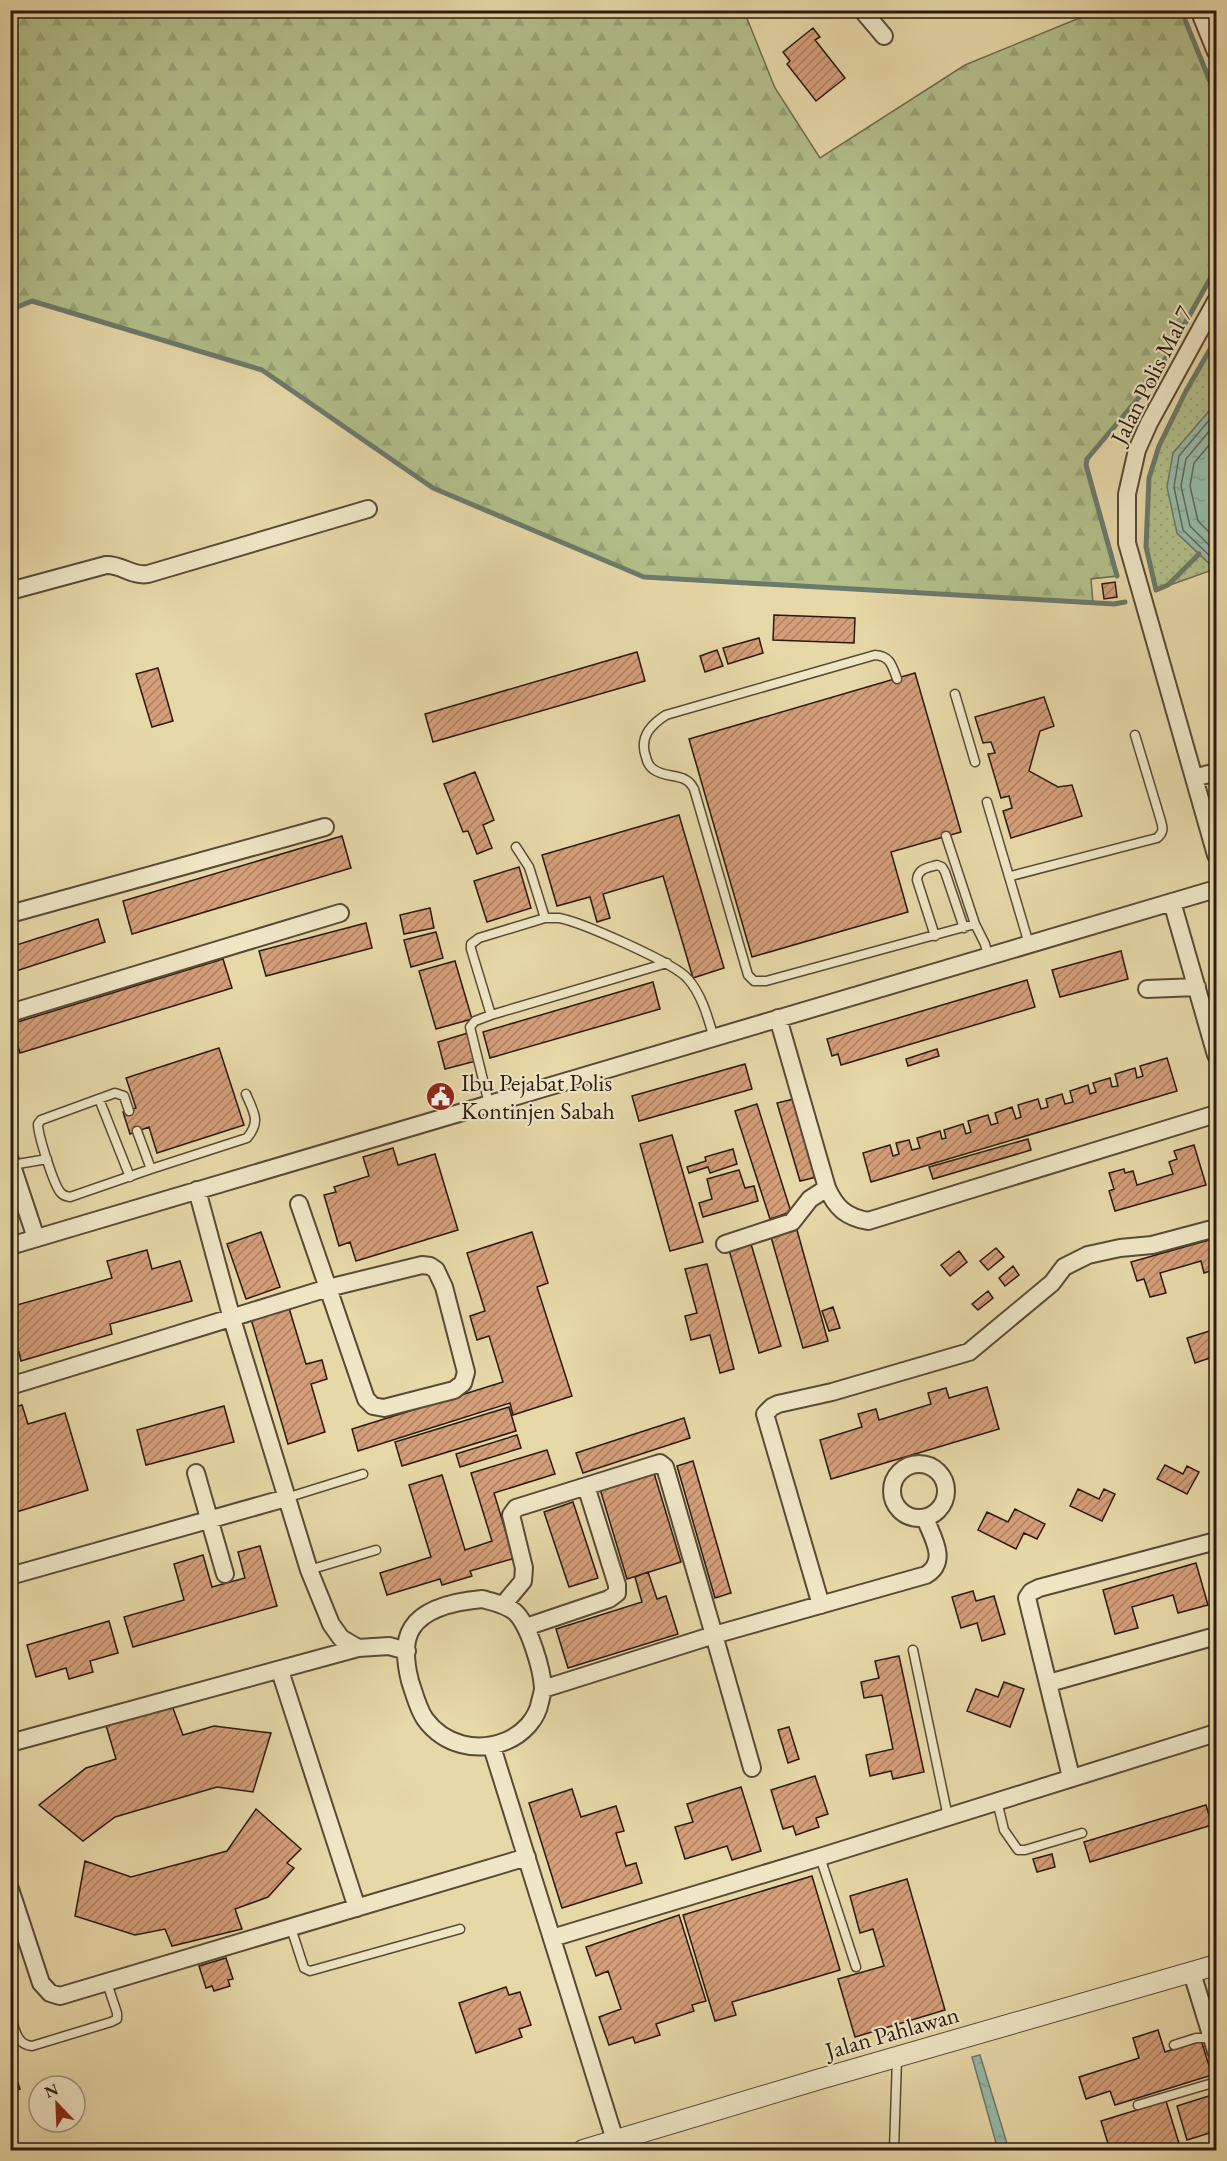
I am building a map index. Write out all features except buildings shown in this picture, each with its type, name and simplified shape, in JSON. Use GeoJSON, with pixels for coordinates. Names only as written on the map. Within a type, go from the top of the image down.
{"type":"FeatureCollection","features":[{"type":"Feature","properties":{"kind":"street"},"geometry":{"type":"LineString","coordinates":[[862,10],[884,36]]}},
{"type":"Feature","properties":{"kind":"street"},"geometry":{"type":"LineString","coordinates":[[1199,10],[1216,52]]}},
{"type":"Feature","properties":{"kind":"street","name":"Jalan Polis Mal 7"},"geometry":{"type":"LineString","coordinates":[[1216,301],[1149,423],[1137,450],[1127,494],[1126,543],[1216,855]]}},
{"type":"Feature","properties":{"kind":"street"},"geometry":{"type":"LineString","coordinates":[[10,591],[106,565],[113,565],[141,575],[148,574],[368,509]]}},
{"type":"Feature","properties":{"kind":"street"},"geometry":{"type":"LineString","coordinates":[[1194,778],[1216,772]]}},
{"type":"Feature","properties":{"kind":"street"},"geometry":{"type":"LineString","coordinates":[[10,914],[325,827]]}},
{"type":"Feature","properties":{"kind":"street"},"geometry":{"type":"LineString","coordinates":[[10,1246],[1216,888]]}},
{"type":"Feature","properties":{"kind":"street"},"geometry":{"type":"LineString","coordinates":[[1172,902],[1216,1055]]}},
{"type":"Feature","properties":{"kind":"street"},"geometry":{"type":"LineString","coordinates":[[10,1013],[340,913]]}},
{"type":"Feature","properties":{"kind":"street"},"geometry":{"type":"LineString","coordinates":[[1147,989],[1197,987]]}},
{"type":"Feature","properties":{"kind":"street"},"geometry":{"type":"LineString","coordinates":[[778,1018],[827,1188],[838,1209],[855,1219],[868,1221],[1216,1114]]}},
{"type":"Feature","properties":{"kind":"street"},"geometry":{"type":"LineString","coordinates":[[11,1162],[36,1238]]}},
{"type":"Feature","properties":{"kind":"street"},"geometry":{"type":"LineString","coordinates":[[725,1244],[792,1222],[810,1198],[827,1188]]}},
{"type":"Feature","properties":{"kind":"street"},"geometry":{"type":"LineString","coordinates":[[197,1190],[232,1319],[309,1570],[331,1624],[341,1638],[358,1648]]}},
{"type":"Feature","properties":{"kind":"street"},"geometry":{"type":"LineString","coordinates":[[10,1386],[328,1288],[422,1266],[430,1266],[436,1270],[444,1287],[466,1372],[463,1383],[454,1390],[384,1408],[373,1406],[366,1399],[328,1288],[299,1204]]}},
{"type":"Feature","properties":{"kind":"street"},"geometry":{"type":"LineString","coordinates":[[821,1605],[765,1414],[768,1410],[778,1404],[832,1392],[969,1352],[1052,1283],[1064,1267],[1088,1255],[1120,1248],[1152,1245],[1216,1228]]}},
{"type":"Feature","properties":{"kind":"street"},"geometry":{"type":"LineString","coordinates":[[503,1605],[523,1581],[524,1568],[511,1519],[512,1511],[521,1506],[663,1464],[752,1768]]}},
{"type":"Feature","properties":{"kind":"street"},"geometry":{"type":"LineString","coordinates":[[196,1473],[225,1574]]}},
{"type":"Feature","properties":{"kind":"street"},"geometry":{"type":"LineString","coordinates":[[526,1627],[609,1599],[617,1593],[617,1585],[586,1486]]}},
{"type":"Feature","properties":{"kind":"street"},"geometry":{"type":"LineString","coordinates":[[10,1576],[286,1498]]}},
{"type":"Feature","properties":{"kind":"street"},"geometry":{"type":"LineString","coordinates":[[543,1689],[714,1635],[926,1575],[932,1572],[939,1562],[939,1556],[925,1518]]}},
{"type":"Feature","properties":{"kind":"street"},"geometry":{"type":"LineString","coordinates":[[1071,1777],[1031,1624],[1027,1598],[1031,1592],[1216,1541]]}},
{"type":"Feature","properties":{"kind":"street"},"geometry":{"type":"LineString","coordinates":[[482,1599],[503,1605],[516,1613],[526,1627],[543,1689],[538,1713],[526,1728],[510,1740],[492,1747],[463,1746],[442,1736],[425,1719],[407,1671],[408,1637],[413,1626],[431,1612],[456,1601],[482,1599]]}},
{"type":"Feature","properties":{"kind":"street"},"geometry":{"type":"LineString","coordinates":[[1048,1683],[1216,1636]]}},
{"type":"Feature","properties":{"kind":"street"},"geometry":{"type":"LineString","coordinates":[[10,1743],[358,1648],[389,1646],[407,1651]]}},
{"type":"Feature","properties":{"kind":"street"},"geometry":{"type":"LineString","coordinates":[[280,1671],[357,1908]]}},
{"type":"Feature","properties":{"kind":"street"},"geometry":{"type":"LineString","coordinates":[[552,1938],[1216,1733]]}},
{"type":"Feature","properties":{"kind":"street"},"geometry":{"type":"LineString","coordinates":[[492,1747],[615,2140]]}},
{"type":"Feature","properties":{"kind":"street"},"geometry":{"type":"LineString","coordinates":[[10,1889],[45,1989],[60,1996],[527,1857]]}},
{"type":"Feature","properties":{"kind":"street","name":"Jalan Pahlawan"},"geometry":{"type":"LineString","coordinates":[[583,2151],[1216,1965]]}},
{"type":"Feature","properties":{"kind":"street"},"geometry":{"type":"LineString","coordinates":[[1192,1973],[1215,2045]]}},
{"type":"Feature","properties":{"kind":"lane"},"geometry":{"type":"LineString","coordinates":[[897,679],[891,662],[884,656],[875,655],[666,715],[650,728],[645,736],[643,745],[647,761],[651,768],[658,772],[684,778],[694,789],[748,975],[754,981],[765,981],[975,924]]}},
{"type":"Feature","properties":{"kind":"lane"},"geometry":{"type":"LineString","coordinates":[[955,694],[975,762]]}},
{"type":"Feature","properties":{"kind":"lane"},"geometry":{"type":"LineString","coordinates":[[1011,876],[1162,834],[1161,820],[1135,735]]}},
{"type":"Feature","properties":{"kind":"lane"},"geometry":{"type":"LineString","coordinates":[[987,802],[1011,876],[1029,944]]}},
{"type":"Feature","properties":{"kind":"lane"},"geometry":{"type":"LineString","coordinates":[[946,836],[988,956]]}},
{"type":"Feature","properties":{"kind":"lane"},"geometry":{"type":"LineString","coordinates":[[516,847],[529,867],[546,918]]}},
{"type":"Feature","properties":{"kind":"lane"},"geometry":{"type":"LineString","coordinates":[[934,936],[917,880],[920,870],[938,865],[945,872],[964,928]]}},
{"type":"Feature","properties":{"kind":"lane"},"geometry":{"type":"LineString","coordinates":[[491,1015],[471,944],[479,938],[546,918],[560,918],[667,963],[688,978],[706,1012],[714,1038]]}},
{"type":"Feature","properties":{"kind":"lane"},"geometry":{"type":"LineString","coordinates":[[489,1104],[470,1027],[475,1021],[667,963]]}},
{"type":"Feature","properties":{"kind":"lane"},"geometry":{"type":"LineString","coordinates":[[129,1111],[124,1096],[120,1093],[42,1120],[38,1124],[47,1160],[59,1191],[63,1195],[70,1197],[247,1138],[255,1128],[256,1118],[246,1094]]}},
{"type":"Feature","properties":{"kind":"lane"},"geometry":{"type":"LineString","coordinates":[[99,1099],[130,1177]]}},
{"type":"Feature","properties":{"kind":"lane"},"geometry":{"type":"LineString","coordinates":[[137,1131],[151,1169]]}},
{"type":"Feature","properties":{"kind":"lane"},"geometry":{"type":"LineString","coordinates":[[11,1162],[47,1160]]}},
{"type":"Feature","properties":{"kind":"lane"},"geometry":{"type":"LineString","coordinates":[[286,1498],[363,1474]]}},
{"type":"Feature","properties":{"kind":"lane"},"geometry":{"type":"LineString","coordinates":[[309,1570],[376,1550]]}},
{"type":"Feature","properties":{"kind":"lane"},"geometry":{"type":"LineString","coordinates":[[913,1650],[948,1817]]}},
{"type":"Feature","properties":{"kind":"lane"},"geometry":{"type":"LineString","coordinates":[[997,1801],[1004,1830],[1018,1850],[1082,1833]]}},
{"type":"Feature","properties":{"kind":"lane"},"geometry":{"type":"LineString","coordinates":[[820,1857],[856,1967]]}},
{"type":"Feature","properties":{"kind":"lane"},"geometry":{"type":"LineString","coordinates":[[291,1928],[304,1968],[310,1971],[460,1929]]}},
{"type":"Feature","properties":{"kind":"lane"},"geometry":{"type":"LineString","coordinates":[[10,2015],[20,2042],[25,2046],[32,2046],[111,2022],[117,2019],[117,2013],[107,1983]]}},
{"type":"Feature","properties":{"kind":"lane"},"geometry":{"type":"LineString","coordinates":[[1174,2045],[1196,2038],[1215,2045]]}},
{"type":"Feature","properties":{"kind":"lane"},"geometry":{"type":"LineString","coordinates":[[894,2151],[897,2058]]}},
{"type":"Feature","properties":{"kind":"lane"},"geometry":{"type":"LineString","coordinates":[[1138,2105],[1216,2082]]}},
{"type":"Feature","properties":{"kind":"green space"},"geometry":{"type":"Polygon","coordinates":[[[11,10],[744,11],[775,88],[820,158],[965,65],[1077,19],[1105,11],[1181,11],[1216,96],[1216,265],[1210,280],[1152,382],[1087,459],[1086,465],[1117,576],[1091,579],[1093,603],[644,577],[433,488],[262,370],[32,301],[11,310],[11,10]]]}},
{"type":"Feature","properties":{"kind":"green space"},"geometry":{"type":"Polygon","coordinates":[[[1216,339],[1216,403],[1173,453],[1177,533],[1215,569],[1156,590],[1146,547],[1149,478],[1159,446],[1186,391],[1216,339]]]}},
{"type":"Feature","properties":{"kind":"water"},"geometry":{"type":"Polygon","coordinates":[[[1216,403],[1215,569],[1177,533],[1167,487],[1173,453],[1216,403]]]}},
{"type":"Feature","properties":{"kind":"water"},"geometry":{"type":"Polygon","coordinates":[[[980,2055],[1009,2150],[998,2150],[972,2057],[980,2055]]]}},
{"type":"Feature","properties":{"kind":"waterway"},"geometry":{"type":"LineString","coordinates":[[1181,10],[1216,96]]}},
{"type":"Feature","properties":{"kind":"waterway"},"geometry":{"type":"LineString","coordinates":[[1117,576],[1086,465],[1087,459],[1152,382],[1216,265]]}},
{"type":"Feature","properties":{"kind":"waterway"},"geometry":{"type":"LineString","coordinates":[[10,310],[32,301],[262,370],[433,488],[644,577],[1114,604],[1125,602]]}},
{"type":"Feature","properties":{"kind":"waterway"},"geometry":{"type":"LineString","coordinates":[[1199,554],[1168,585],[1156,590],[1146,547],[1149,478],[1159,446],[1186,391],[1216,339]]}},
{"type":"Feature","properties":{"kind":"place","name":"Ibu Pejabat Polis Kontinjen Sabah"},"geometry":{"type":"Point","coordinates":[440,1096]}}]}
